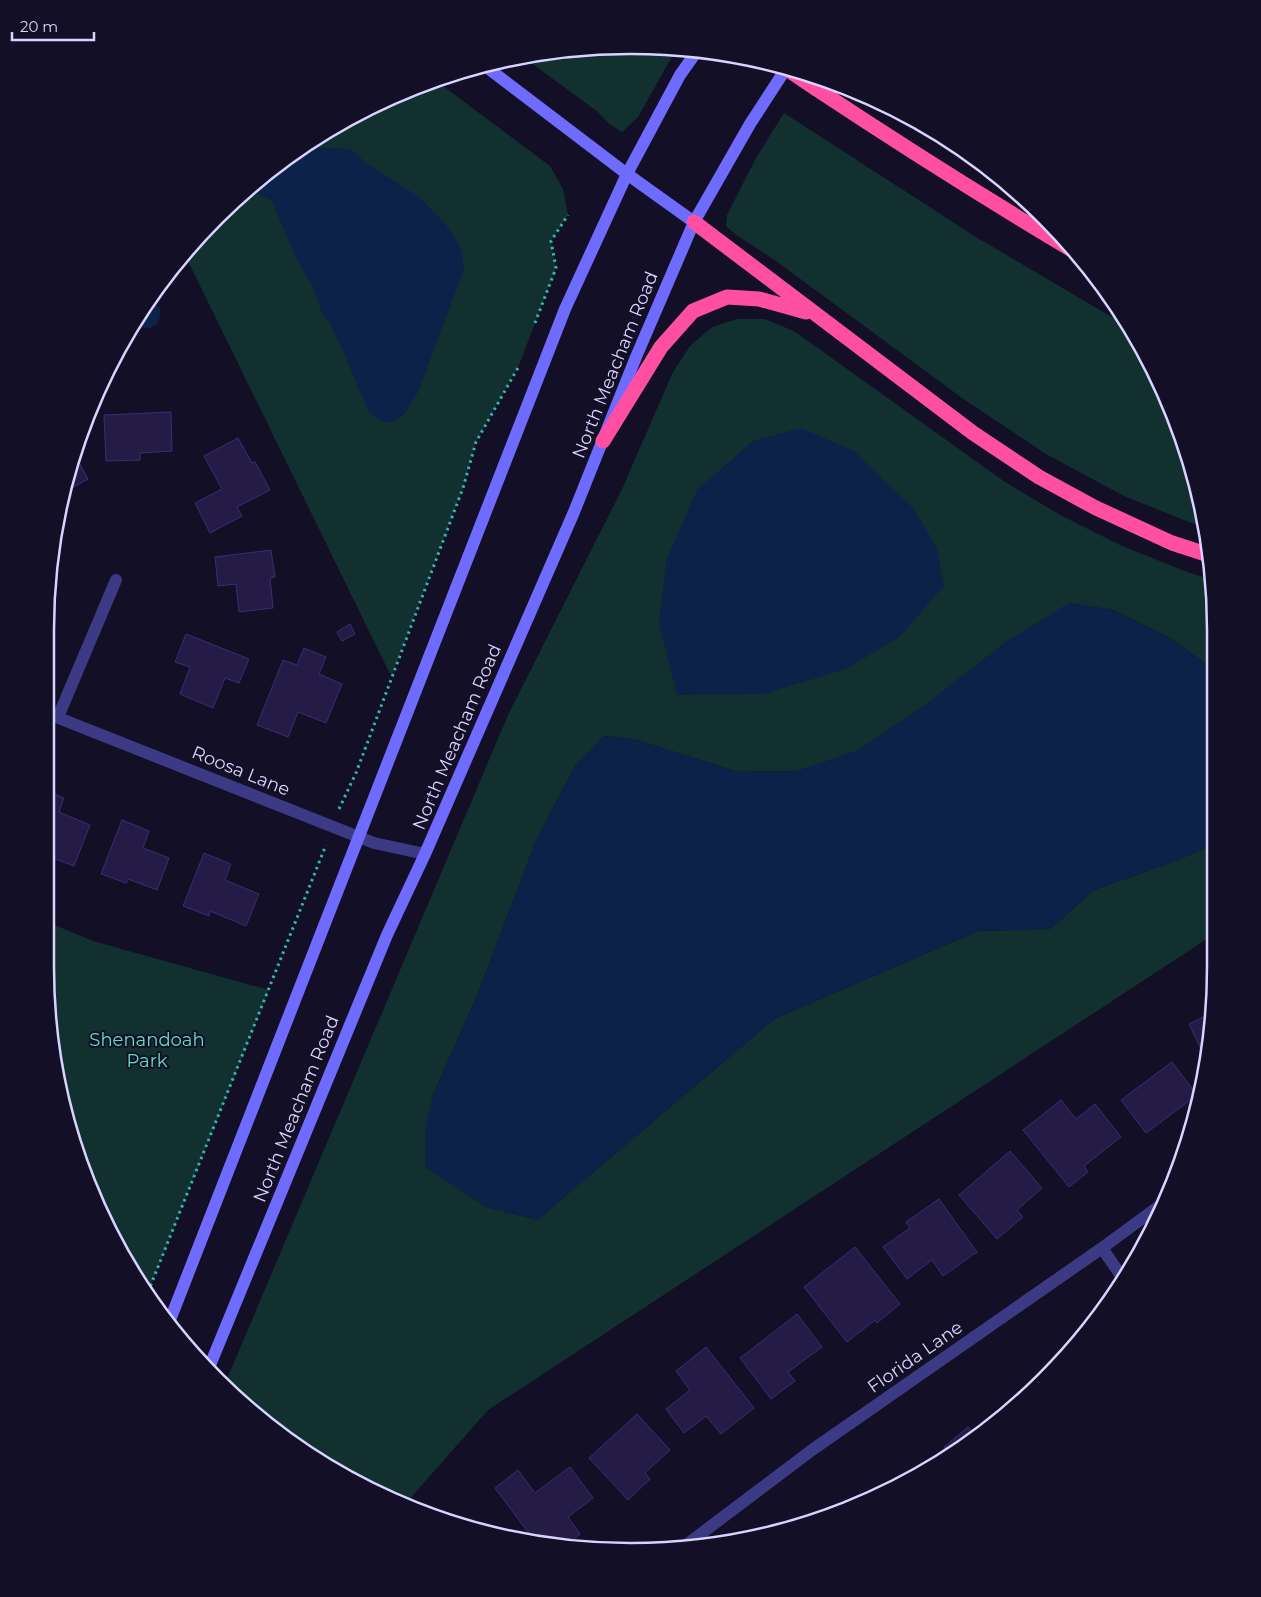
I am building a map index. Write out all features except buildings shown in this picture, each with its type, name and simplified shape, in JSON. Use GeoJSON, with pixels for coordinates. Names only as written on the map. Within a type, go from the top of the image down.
{"type":"FeatureCollection","features":[{"type":"Feature","properties":{"kind":"highway"},"geometry":{"type":"LineString","coordinates":[[803,80],[904,147],[1052,238]]}},
{"type":"Feature","properties":{"kind":"highway"},"geometry":{"type":"LineString","coordinates":[[694,222],[973,433],[1039,477],[1096,508],[1172,543],[1202,553]]}},
{"type":"Feature","properties":{"kind":"highway"},"geometry":{"type":"LineString","coordinates":[[603,441],[661,347],[693,311],[728,297],[759,298],[815,314]]}},
{"type":"Feature","properties":{"kind":"main road"},"geometry":{"type":"LineString","coordinates":[[172,1316],[565,309],[627,174],[680,75],[692,58]]}},
{"type":"Feature","properties":{"kind":"main road"},"geometry":{"type":"LineString","coordinates":[[491,71],[627,174],[694,222]]}},
{"type":"Feature","properties":{"kind":"main road","name":"North Meacham Road"},"geometry":{"type":"LineString","coordinates":[[208,1359],[387,934],[425,854],[574,512],[636,358],[694,222],[750,124],[783,74]]}},
{"type":"Feature","properties":{"kind":"street"},"geometry":{"type":"LineString","coordinates":[[54,711],[116,580]]}},
{"type":"Feature","properties":{"kind":"street","name":"Roosa Lane"},"geometry":{"type":"LineString","coordinates":[[54,716],[374,843],[425,854]]}},
{"type":"Feature","properties":{"kind":"street","name":"Florida Lane"},"geometry":{"type":"LineString","coordinates":[[694,1539],[812,1450],[1153,1211]]}},
{"type":"Feature","properties":{"kind":"street"},"geometry":{"type":"LineString","coordinates":[[1102,1248],[1119,1273]]}},
{"type":"Feature","properties":{"kind":"path"},"geometry":{"type":"LineString","coordinates":[[532,330],[556,268],[551,241],[568,215]]}},
{"type":"Feature","properties":{"kind":"path"},"geometry":{"type":"LineString","coordinates":[[150,1286],[344,797],[356,773],[463,488],[476,442],[519,365]]}},
{"type":"Feature","properties":{"kind":"green space"},"geometry":{"type":"Polygon","coordinates":[[[593,55],[673,56],[638,117],[622,132],[609,124],[598,112],[531,63],[593,55]]]}},
{"type":"Feature","properties":{"kind":"green space"},"geometry":{"type":"Polygon","coordinates":[[[442,85],[550,166],[563,189],[568,215],[551,241],[556,268],[519,365],[476,442],[463,488],[392,675],[188,261],[250,197],[310,151],[375,113],[442,85]]]}},
{"type":"Feature","properties":{"kind":"green space"},"geometry":{"type":"Polygon","coordinates":[[[784,113],[976,237],[1116,320],[1148,375],[1177,445],[1188,481],[1197,525],[1124,496],[1046,454],[962,398],[776,261],[735,234],[726,226],[727,215],[756,158],[784,113]]]}},
{"type":"Feature","properties":{"kind":"green space"},"geometry":{"type":"Polygon","coordinates":[[[737,319],[764,319],[794,331],[1005,482],[1062,516],[1120,545],[1204,577],[1207,665],[1172,639],[1113,610],[1069,603],[858,751],[798,771],[739,772],[633,739],[604,736],[575,766],[536,841],[476,998],[432,1097],[462,1190],[486,1207],[537,1220],[774,1019],[978,931],[1050,929],[1094,890],[1207,848],[1207,939],[488,1410],[410,1499],[375,1484],[310,1446],[279,1424],[227,1378],[508,715],[622,489],[673,372],[690,346],[712,327],[737,319]]]}},
{"type":"Feature","properties":{"kind":"green space","name":"Shenandoah Park"},"geometry":{"type":"Polygon","coordinates":[[[54,925],[93,941],[269,990],[150,1286],[113,1222],[84,1152],[73,1116],[59,1042],[55,1004],[54,925]]]}},
{"type":"Feature","properties":{"kind":"water"},"geometry":{"type":"Polygon","coordinates":[[[316,147],[351,149],[365,162],[419,197],[446,225],[461,248],[464,269],[418,392],[405,413],[393,423],[381,421],[369,413],[344,353],[328,320],[322,314],[313,287],[296,258],[272,201],[256,192],[310,151],[316,147]]]}},
{"type":"Feature","properties":{"kind":"water"},"geometry":{"type":"Polygon","coordinates":[[[155,304],[160,308],[159,320],[153,327],[140,327],[155,304]]]}},
{"type":"Feature","properties":{"kind":"water"},"geometry":{"type":"Polygon","coordinates":[[[801,428],[854,451],[914,509],[937,548],[944,586],[899,637],[846,669],[763,694],[677,695],[659,625],[666,561],[697,490],[753,441],[801,428]]]}},
{"type":"Feature","properties":{"kind":"water"},"geometry":{"type":"Polygon","coordinates":[[[1069,603],[1113,610],[1172,639],[1207,665],[1207,848],[1094,890],[1050,929],[978,931],[774,1019],[537,1220],[486,1207],[425,1167],[425,1130],[432,1097],[476,998],[536,841],[575,766],[604,736],[633,739],[739,772],[798,771],[858,750],[925,705],[1004,643],[1069,603]]]}}]}
